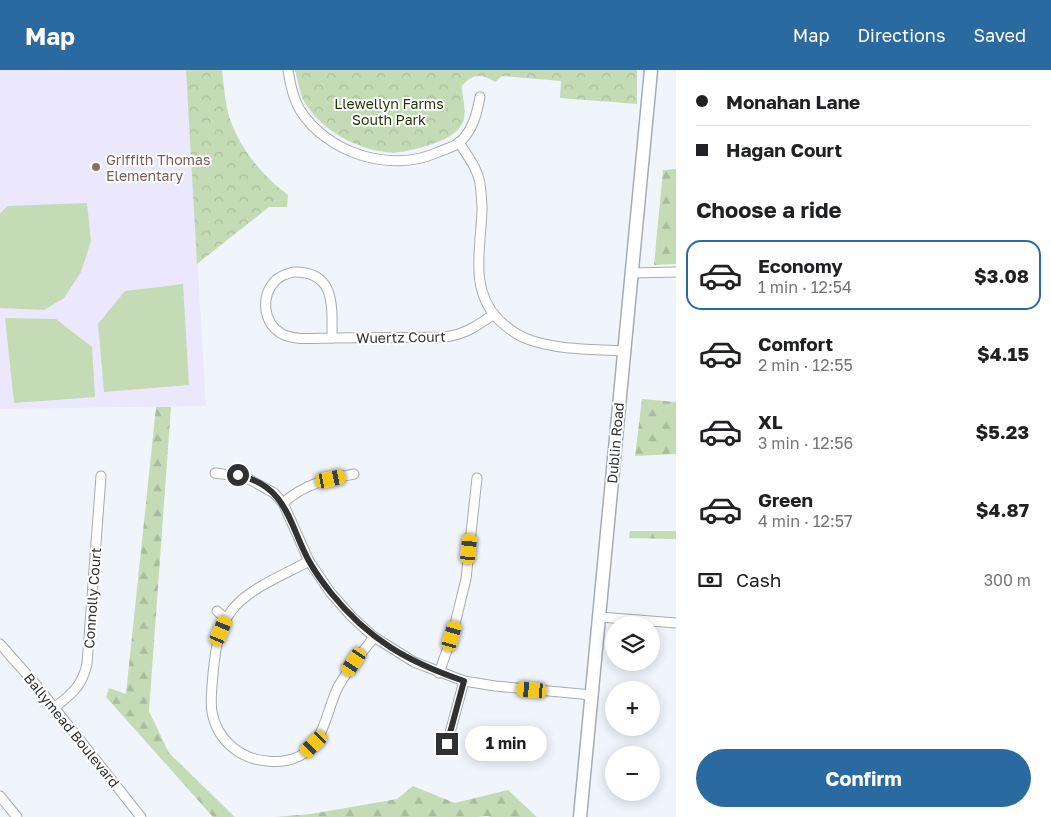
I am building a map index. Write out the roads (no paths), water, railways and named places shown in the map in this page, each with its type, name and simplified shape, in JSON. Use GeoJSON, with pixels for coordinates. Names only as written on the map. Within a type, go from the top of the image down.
{"type":"FeatureCollection","features":[{"type":"Feature","properties":{"kind":"main road","name":"Dublin Road"},"geometry":{"type":"LineString","coordinates":[[580,817],[651,70]]}},
{"type":"Feature","properties":{"kind":"street"},"geometry":{"type":"LineString","coordinates":[[288,70],[289,82],[300,110],[322,135],[341,147],[369,156],[400,161],[416,160],[460,142],[476,119],[480,97]]}},
{"type":"Feature","properties":{"kind":"street"},"geometry":{"type":"LineString","coordinates":[[460,142],[477,171],[479,181],[482,208],[478,273],[485,301],[494,314],[504,326],[518,335],[533,341],[550,345],[624,351]]}},
{"type":"Feature","properties":{"kind":"street","name":"Wuertz Court"},"geometry":{"type":"LineString","coordinates":[[332,338],[332,304],[324,283],[310,274],[302,272],[293,272],[276,280],[271,286],[265,303],[269,320],[274,328],[290,337],[332,338],[444,337],[458,335],[471,330],[494,314]]}},
{"type":"Feature","properties":{"kind":"street"},"geometry":{"type":"LineString","coordinates":[[631,273],[676,272]]}},
{"type":"Feature","properties":{"kind":"street"},"geometry":{"type":"LineString","coordinates":[[216,473],[238,475],[252,479],[274,493],[283,502],[309,561],[330,592],[352,617],[374,637],[414,662],[464,681],[495,686],[592,695]]}},
{"type":"Feature","properties":{"kind":"street"},"geometry":{"type":"LineString","coordinates":[[283,502],[302,488],[354,474]]}},
{"type":"Feature","properties":{"kind":"street","name":"Connolly Court"},"geometry":{"type":"LineString","coordinates":[[54,708],[76,689],[84,678],[87,664],[101,476]]}},
{"type":"Feature","properties":{"kind":"street"},"geometry":{"type":"LineString","coordinates":[[439,672],[455,627],[466,579],[477,478]]}},
{"type":"Feature","properties":{"kind":"street"},"geometry":{"type":"LineString","coordinates":[[309,561],[242,600],[226,618],[217,642],[211,703],[213,717],[218,730],[230,746],[244,756],[260,761],[284,761],[306,752],[314,744],[318,736],[339,685],[374,637]]}},
{"type":"Feature","properties":{"kind":"street"},"geometry":{"type":"LineString","coordinates":[[217,611],[226,618]]}},
{"type":"Feature","properties":{"kind":"street"},"geometry":{"type":"LineString","coordinates":[[600,616],[676,623]]}},
{"type":"Feature","properties":{"kind":"street","name":"Ballymead Boulevard"},"geometry":{"type":"LineString","coordinates":[[0,644],[18,662],[141,817]]}},
{"type":"Feature","properties":{"kind":"street"},"geometry":{"type":"LineString","coordinates":[[447,744],[464,681]]}},
{"type":"Feature","properties":{"kind":"street"},"geometry":{"type":"LineString","coordinates":[[0,796],[17,817]]}},
{"type":"Feature","properties":{"kind":"place","name":"Griffith Thomas Elementary"},"geometry":{"type":"Point","coordinates":[96,167]}},
{"type":"Feature","properties":{"kind":"park label","name":"Llewellyn Farms South Park"},"geometry":{"type":"Point","coordinates":[389,112]}}]}
